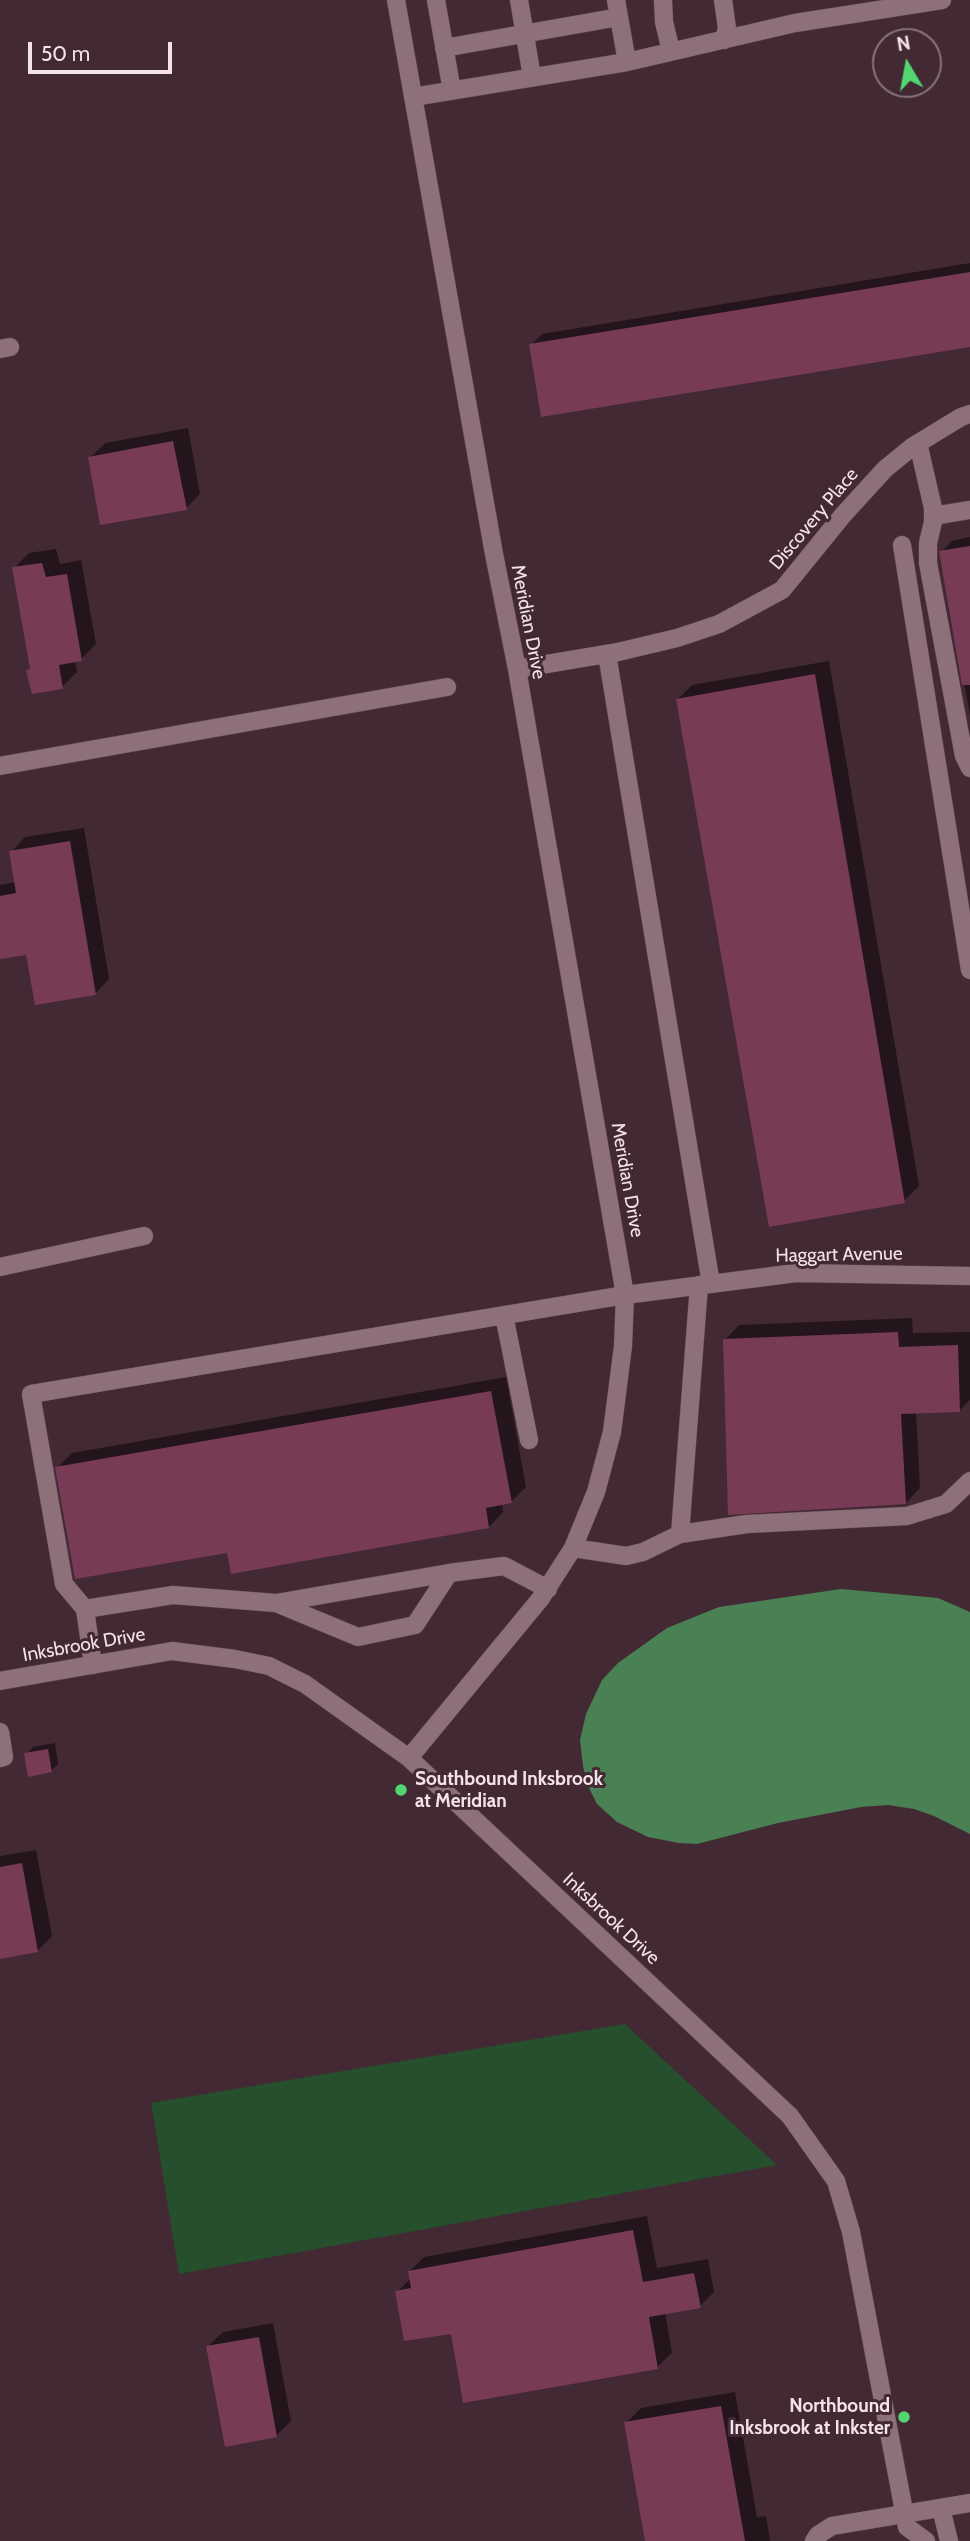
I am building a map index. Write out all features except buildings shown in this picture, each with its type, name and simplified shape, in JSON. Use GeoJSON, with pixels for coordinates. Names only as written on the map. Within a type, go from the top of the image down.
{"type":"FeatureCollection","features":[{"type":"Feature","properties":{"kind":"street","name":"Meridian Drive"},"geometry":{"type":"LineString","coordinates":[[396,0],[494,554],[517,669],[625,1295],[623,1346],[612,1432],[596,1492],[573,1548],[548,1589],[409,1758]]}},
{"type":"Feature","properties":{"kind":"street"},"geometry":{"type":"LineString","coordinates":[[436,0],[452,90]]}},
{"type":"Feature","properties":{"kind":"street"},"geometry":{"type":"LineString","coordinates":[[519,0],[532,77]]}},
{"type":"Feature","properties":{"kind":"street"},"geometry":{"type":"LineString","coordinates":[[663,0],[664,22],[671,51]]}},
{"type":"Feature","properties":{"kind":"street"},"geometry":{"type":"LineString","coordinates":[[723,0],[727,29],[724,40]]}},
{"type":"Feature","properties":{"kind":"street"},"geometry":{"type":"LineString","coordinates":[[413,97],[627,62],[795,23],[942,0]]}},
{"type":"Feature","properties":{"kind":"street"},"geometry":{"type":"LineString","coordinates":[[444,48],[525,34],[617,9],[627,62]]}},
{"type":"Feature","properties":{"kind":"street","name":"Discovery Place"},"geometry":{"type":"LineString","coordinates":[[517,669],[607,654],[677,638],[719,624],[782,590],[843,515],[885,469],[918,443],[970,414]]}},
{"type":"Feature","properties":{"kind":"street"},"geometry":{"type":"LineString","coordinates":[[918,443],[933,516],[928,542],[928,563],[964,755],[970,768]]}},
{"type":"Feature","properties":{"kind":"street"},"geometry":{"type":"LineString","coordinates":[[933,516],[970,510]]}},
{"type":"Feature","properties":{"kind":"street"},"geometry":{"type":"LineString","coordinates":[[902,545],[970,970]]}},
{"type":"Feature","properties":{"kind":"street"},"geometry":{"type":"LineString","coordinates":[[607,654],[705,1284],[680,1534]]}},
{"type":"Feature","properties":{"kind":"street"},"geometry":{"type":"LineString","coordinates":[[0,766],[447,687]]}},
{"type":"Feature","properties":{"kind":"street"},"geometry":{"type":"LineString","coordinates":[[0,1267],[144,1236]]}},
{"type":"Feature","properties":{"kind":"street","name":"Haggart Avenue"},"geometry":{"type":"LineString","coordinates":[[85,1609],[64,1584],[31,1394],[705,1284],[796,1273],[970,1276]]}},
{"type":"Feature","properties":{"kind":"street"},"geometry":{"type":"LineString","coordinates":[[504,1315],[529,1440]]}},
{"type":"Feature","properties":{"kind":"street"},"geometry":{"type":"LineString","coordinates":[[573,1548],[626,1556],[643,1552],[680,1534],[747,1524],[907,1516],[946,1504],[970,1481]]}},
{"type":"Feature","properties":{"kind":"street"},"geometry":{"type":"LineString","coordinates":[[93,1665],[85,1609],[173,1595],[276,1604],[449,1573],[504,1566],[548,1589]]}},
{"type":"Feature","properties":{"kind":"street"},"geometry":{"type":"LineString","coordinates":[[276,1604],[358,1637],[415,1625],[449,1573]]}},
{"type":"Feature","properties":{"kind":"street","name":"Inksbrook Drive"},"geometry":{"type":"LineString","coordinates":[[0,1681],[172,1651],[235,1659],[269,1666],[305,1684],[409,1758],[790,2116],[836,2181],[851,2232],[903,2527]]}},
{"type":"Feature","properties":{"kind":"street"},"geometry":{"type":"LineString","coordinates":[[0,1732],[5,1757],[0,1758]]}},
{"type":"Feature","properties":{"kind":"street"},"geometry":{"type":"LineString","coordinates":[[814,2541],[817,2535],[832,2526],[903,2527],[941,2508],[970,2504]]}},
{"type":"Feature","properties":{"kind":"street"},"geometry":{"type":"LineString","coordinates":[[941,2508],[949,2541]]}},
{"type":"Feature","properties":{"kind":"street"},"geometry":{"type":"LineString","coordinates":[[903,2527],[926,2541]]}},
{"type":"Feature","properties":{"kind":"shaded area"},"geometry":{"type":"Polygon","coordinates":[[[841,1589],[938,1598],[970,1612],[970,1834],[934,1816],[914,1809],[888,1805],[861,1807],[778,1823],[697,1844],[679,1843],[648,1837],[617,1822],[597,1804],[588,1786],[580,1740],[586,1714],[602,1680],[618,1663],[667,1628],[719,1607],[841,1589]]]}},
{"type":"Feature","properties":{"kind":"shaded area"},"geometry":{"type":"Polygon","coordinates":[[[625,2024],[777,2165],[179,2274],[151,2103],[625,2024]]]}},
{"type":"Feature","properties":{"kind":"place","name":"Southbound Inksbrook at Meridian"},"geometry":{"type":"Point","coordinates":[401,1790]}},
{"type":"Feature","properties":{"kind":"place","name":"Northbound Inksbrook at Inkster"},"geometry":{"type":"Point","coordinates":[904,2417]}}]}
